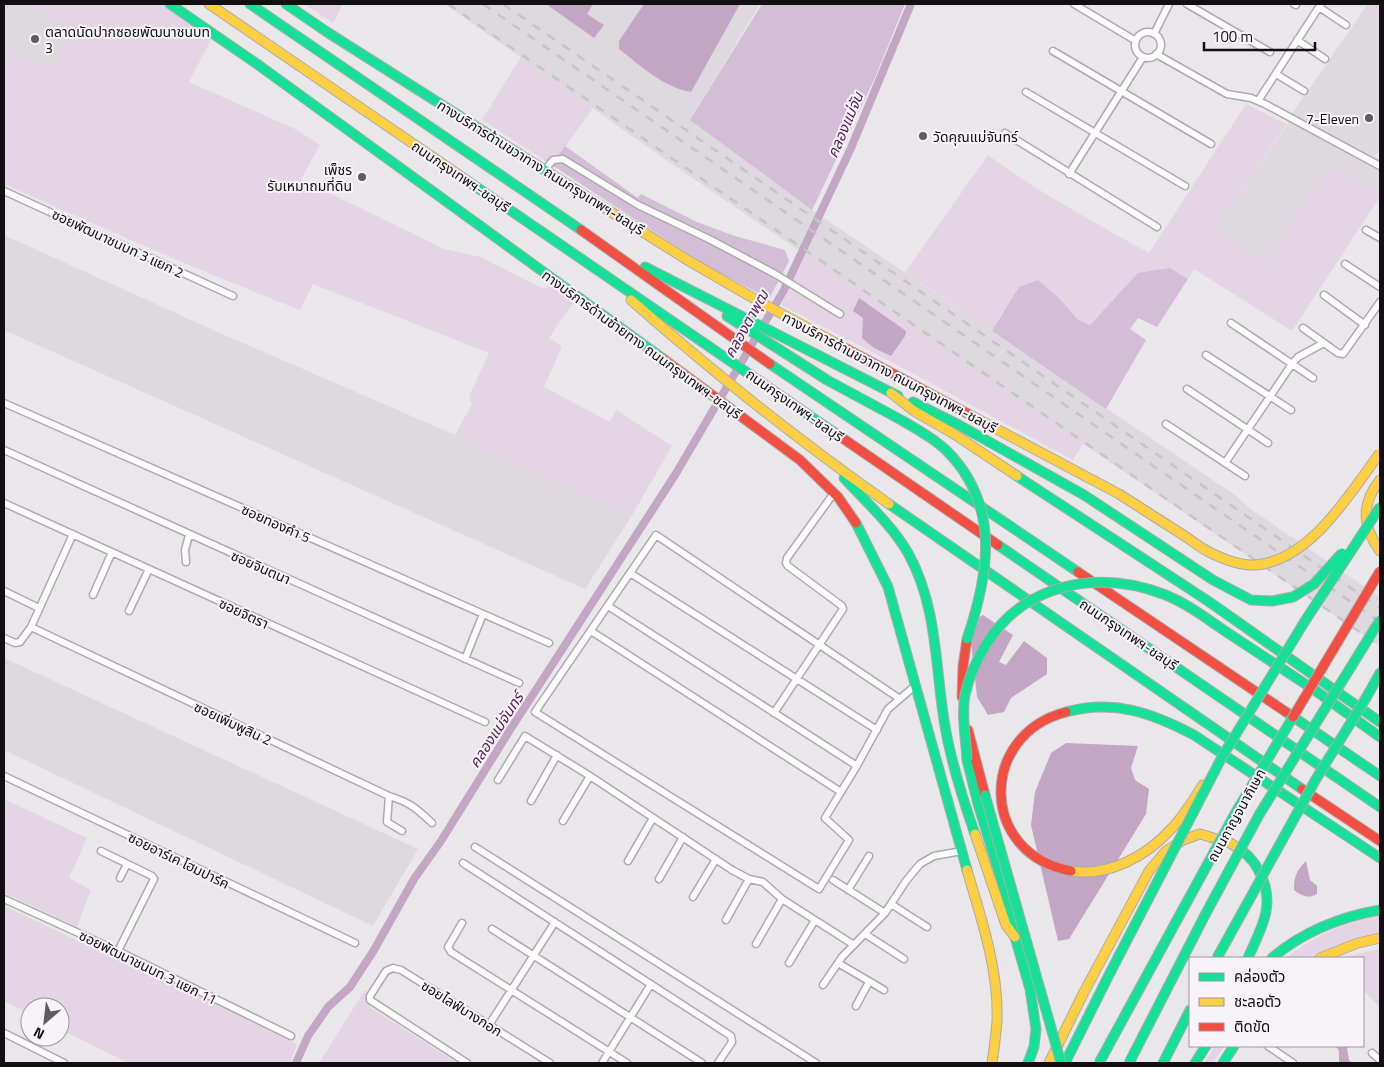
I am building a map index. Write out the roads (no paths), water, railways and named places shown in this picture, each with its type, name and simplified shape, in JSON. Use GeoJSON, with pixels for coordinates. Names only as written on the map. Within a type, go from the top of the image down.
{"type":"FeatureCollection","features":[{"type":"Feature","properties":{"kind":"main road","name":"ทางบริการด้านซ้ายทาง ถนนกรุงเทพฯ-ชลบุรี"},"geometry":{"type":"LineString","coordinates":[[170,4],[257,64],[704,388],[801,461],[834,493],[865,538],[888,587],[986,936],[994,978],[997,1020],[992,1063]]}},
{"type":"Feature","properties":{"kind":"main road","name":"ถนนกรุงเทพฯ-ชลบุรี"},"geometry":{"type":"LineString","coordinates":[[208,4],[1380,807]]}},
{"type":"Feature","properties":{"kind":"main road","name":"ถนนกรุงเทพฯ-ชลบุรี"},"geometry":{"type":"LineString","coordinates":[[250,4],[612,251],[760,357],[1380,776]]}},
{"type":"Feature","properties":{"kind":"main road","name":"ทางบริการด้านขวาทาง ถนนกรุงเทพฯ-ชลบุรี"},"geometry":{"type":"LineString","coordinates":[[286,4],[327,32],[689,261],[787,317],[1119,494],[1208,551],[1235,562],[1256,565],[1270,563],[1292,553],[1310,540],[1332,517],[1380,453]]}},
{"type":"Feature","properties":{"kind":"main road"},"geometry":{"type":"LineString","coordinates":[[612,251],[697,294],[747,324],[769,344],[937,442],[957,461],[971,482],[981,511],[986,544],[986,562],[983,583],[964,653],[962,680],[964,709],[996,834],[1061,1063]]}},
{"type":"Feature","properties":{"kind":"main road"},"geometry":{"type":"LineString","coordinates":[[594,268],[717,374],[830,462],[1380,841]]}},
{"type":"Feature","properties":{"kind":"main road"},"geometry":{"type":"LineString","coordinates":[[747,324],[776,334],[891,394],[920,405],[959,426],[1084,495],[1213,580],[1251,600],[1272,601],[1293,597],[1314,584],[1362,533]]}},
{"type":"Feature","properties":{"kind":"main road"},"geometry":{"type":"LineString","coordinates":[[891,394],[914,411],[954,434],[1208,602],[1380,722]]}},
{"type":"Feature","properties":{"kind":"main road"},"geometry":{"type":"LineString","coordinates":[[830,462],[897,536],[922,581],[929,600],[934,623],[943,721],[953,766],[1006,925],[1015,937]]}},
{"type":"Feature","properties":{"kind":"main road"},"geometry":{"type":"LineString","coordinates":[[1380,480],[1371,492],[1367,502],[1366,516],[1371,534],[1380,551]]}},
{"type":"Feature","properties":{"kind":"main road"},"geometry":{"type":"LineString","coordinates":[[1380,507],[1305,620],[1222,757],[1187,809],[1168,833],[1144,853],[1107,870],[1074,873],[1050,868],[1037,860],[1024,848],[1012,832],[1005,817],[1001,797],[1001,782],[1005,766],[1024,736],[1041,722],[1072,710],[1096,706],[1122,708],[1145,713],[1194,735],[1380,858]]}},
{"type":"Feature","properties":{"kind":"main road","name":"ถนนกาญจนาภิเษก"},"geometry":{"type":"LineString","coordinates":[[1099,1063],[1236,812],[1380,571]]}},
{"type":"Feature","properties":{"kind":"main road"},"geometry":{"type":"LineString","coordinates":[[1028,1063],[1034,1046],[1036,1029],[1034,1010],[1015,937],[1015,927],[978,804],[968,760],[964,724],[965,697],[970,675],[981,652],[997,629],[1015,612],[1037,597],[1071,585],[1109,581],[1165,595],[1193,610],[1316,691],[1380,737]]}},
{"type":"Feature","properties":{"kind":"main road","name":"ถนนกาญจนาภิเษก"},"geometry":{"type":"LineString","coordinates":[[1129,1063],[1205,915],[1260,815],[1380,620]]}},
{"type":"Feature","properties":{"kind":"main road"},"geometry":{"type":"LineString","coordinates":[[1219,957],[1316,779],[1380,673]]}},
{"type":"Feature","properties":{"kind":"main road"},"geometry":{"type":"LineString","coordinates":[[1366,698],[1380,680]]}},
{"type":"Feature","properties":{"kind":"main road"},"geometry":{"type":"LineString","coordinates":[[1065,1063],[1222,757]]}},
{"type":"Feature","properties":{"kind":"main road"},"geometry":{"type":"LineString","coordinates":[[1049,1063],[1084,992],[1149,871],[1166,852],[1183,840],[1200,834],[1230,843],[1252,858],[1257,866],[1267,889],[1268,904],[1265,920],[1248,957]]}},
{"type":"Feature","properties":{"kind":"main road"},"geometry":{"type":"LineString","coordinates":[[1273,957],[1321,925],[1358,913],[1380,910]]}},
{"type":"Feature","properties":{"kind":"main road"},"geometry":{"type":"LineString","coordinates":[[1323,957],[1358,943],[1380,938]]}},
{"type":"Feature","properties":{"kind":"main road"},"geometry":{"type":"LineString","coordinates":[[1163,1063],[1188,1013]]}},
{"type":"Feature","properties":{"kind":"main road"},"geometry":{"type":"LineString","coordinates":[[1197,1060],[1204,1047]]}},
{"type":"Feature","properties":{"kind":"main road"},"geometry":{"type":"LineString","coordinates":[[1224,1063],[1233,1047]]}},
{"type":"Feature","properties":{"kind":"street"},"geometry":{"type":"LineString","coordinates":[[1074,4],[1136,41]]}},
{"type":"Feature","properties":{"kind":"street"},"geometry":{"type":"LineString","coordinates":[[1154,34],[1169,4]]}},
{"type":"Feature","properties":{"kind":"street"},"geometry":{"type":"LineString","coordinates":[[1187,4],[1270,52]]}},
{"type":"Feature","properties":{"kind":"street"},"geometry":{"type":"LineString","coordinates":[[1258,101],[1320,5],[1346,25]]}},
{"type":"Feature","properties":{"kind":"street"},"geometry":{"type":"LineString","coordinates":[[1143,33],[1154,34],[1160,44],[1160,48],[1156,54],[1150,57],[1143,57],[1136,49],[1136,41],[1143,33]]}},
{"type":"Feature","properties":{"kind":"street"},"geometry":{"type":"LineString","coordinates":[[1297,40],[1325,58]]}},
{"type":"Feature","properties":{"kind":"street"},"geometry":{"type":"LineString","coordinates":[[1053,51],[1212,144]]}},
{"type":"Feature","properties":{"kind":"street"},"geometry":{"type":"LineString","coordinates":[[1156,54],[1227,94],[1258,101],[1380,166]]}},
{"type":"Feature","properties":{"kind":"street"},"geometry":{"type":"LineString","coordinates":[[1069,174],[1143,57]]}},
{"type":"Feature","properties":{"kind":"street"},"geometry":{"type":"LineString","coordinates":[[1276,74],[1304,91]]}},
{"type":"Feature","properties":{"kind":"street"},"geometry":{"type":"LineString","coordinates":[[1026,92],[1185,186]]}},
{"type":"Feature","properties":{"kind":"street"},"geometry":{"type":"LineString","coordinates":[[1005,133],[1069,174],[1157,226]]}},
{"type":"Feature","properties":{"kind":"street"},"geometry":{"type":"LineString","coordinates":[[545,170],[553,160],[563,159],[638,205],[711,240],[775,274],[840,314]]}},
{"type":"Feature","properties":{"kind":"street","name":"ซอยพัฒนาชนบท 3 แยก 2"},"geometry":{"type":"LineString","coordinates":[[4,191],[233,296]]}},
{"type":"Feature","properties":{"kind":"street"},"geometry":{"type":"LineString","coordinates":[[1366,230],[1380,238]]}},
{"type":"Feature","properties":{"kind":"street"},"geometry":{"type":"LineString","coordinates":[[1345,264],[1380,287]]}},
{"type":"Feature","properties":{"kind":"street"},"geometry":{"type":"LineString","coordinates":[[1324,295],[1365,325]]}},
{"type":"Feature","properties":{"kind":"street"},"geometry":{"type":"LineString","coordinates":[[1303,328],[1338,353],[1343,354],[1380,302]]}},
{"type":"Feature","properties":{"kind":"street"},"geometry":{"type":"LineString","coordinates":[[1231,323],[1314,378]]}},
{"type":"Feature","properties":{"kind":"street"},"geometry":{"type":"LineString","coordinates":[[1225,463],[1292,364],[1298,357],[1324,343]]}},
{"type":"Feature","properties":{"kind":"street"},"geometry":{"type":"LineString","coordinates":[[1206,354],[1291,410]]}},
{"type":"Feature","properties":{"kind":"street"},"geometry":{"type":"LineString","coordinates":[[1187,389],[1268,443]]}},
{"type":"Feature","properties":{"kind":"street","name":"ซอยทองคำ 5"},"geometry":{"type":"LineString","coordinates":[[4,402],[549,643]]}},
{"type":"Feature","properties":{"kind":"street"},"geometry":{"type":"LineString","coordinates":[[1166,424],[1245,476]]}},
{"type":"Feature","properties":{"kind":"street","name":"ซอยจินตนา"},"geometry":{"type":"LineString","coordinates":[[4,450],[519,683]]}},
{"type":"Feature","properties":{"kind":"street"},"geometry":{"type":"LineString","coordinates":[[774,713],[843,609],[842,606],[786,563],[787,558],[834,493]]}},
{"type":"Feature","properties":{"kind":"street","name":"ซอยจิตรา"},"geometry":{"type":"LineString","coordinates":[[4,503],[485,722]]}},
{"type":"Feature","properties":{"kind":"street"},"geometry":{"type":"LineString","coordinates":[[4,638],[15,643],[20,642],[31,627],[73,534]]}},
{"type":"Feature","properties":{"kind":"street"},"geometry":{"type":"LineString","coordinates":[[186,562],[189,535]]}},
{"type":"Feature","properties":{"kind":"street"},"geometry":{"type":"LineString","coordinates":[[900,699],[656,535],[535,712],[819,889],[849,840],[825,818],[857,766],[888,709],[900,699],[916,685]]}},
{"type":"Feature","properties":{"kind":"street"},"geometry":{"type":"LineString","coordinates":[[93,595],[112,552]]}},
{"type":"Feature","properties":{"kind":"street"},"geometry":{"type":"LineString","coordinates":[[129,611],[150,569]]}},
{"type":"Feature","properties":{"kind":"street"},"geometry":{"type":"LineString","coordinates":[[630,573],[876,730]]}},
{"type":"Feature","properties":{"kind":"street"},"geometry":{"type":"LineString","coordinates":[[4,591],[39,608]]}},
{"type":"Feature","properties":{"kind":"street"},"geometry":{"type":"LineString","coordinates":[[608,606],[857,766]]}},
{"type":"Feature","properties":{"kind":"street"},"geometry":{"type":"LineString","coordinates":[[465,659],[483,614]]}},
{"type":"Feature","properties":{"kind":"street","name":"ซอยเพิ่มพูสิน 2"},"geometry":{"type":"LineString","coordinates":[[31,627],[389,796],[406,801],[415,806],[432,824]]}},
{"type":"Feature","properties":{"kind":"street"},"geometry":{"type":"LineString","coordinates":[[591,631],[841,792]]}},
{"type":"Feature","properties":{"kind":"street"},"geometry":{"type":"LineString","coordinates":[[498,780],[525,736],[590,776],[716,859],[749,879],[764,882],[782,898],[854,945]]}},
{"type":"Feature","properties":{"kind":"street"},"geometry":{"type":"LineString","coordinates":[[531,801],[557,756]]}},
{"type":"Feature","properties":{"kind":"street","name":"ซอยอาร์เค โฮมปาร์ค"},"geometry":{"type":"LineString","coordinates":[[4,776],[355,943]]}},
{"type":"Feature","properties":{"kind":"street"},"geometry":{"type":"LineString","coordinates":[[563,821],[590,776]]}},
{"type":"Feature","properties":{"kind":"street"},"geometry":{"type":"LineString","coordinates":[[389,796],[387,822],[402,831]]}},
{"type":"Feature","properties":{"kind":"street"},"geometry":{"type":"LineString","coordinates":[[628,861],[653,818]]}},
{"type":"Feature","properties":{"kind":"street"},"geometry":{"type":"LineString","coordinates":[[659,879],[683,837]]}},
{"type":"Feature","properties":{"kind":"street"},"geometry":{"type":"LineString","coordinates":[[475,847],[816,1063]]}},
{"type":"Feature","properties":{"kind":"street"},"geometry":{"type":"LineString","coordinates":[[823,985],[838,963],[885,913],[906,880],[920,864],[934,856],[962,851]]}},
{"type":"Feature","properties":{"kind":"street"},"geometry":{"type":"LineString","coordinates":[[101,852],[152,876],[154,882],[118,951]]}},
{"type":"Feature","properties":{"kind":"street"},"geometry":{"type":"LineString","coordinates":[[848,890],[870,856]]}},
{"type":"Feature","properties":{"kind":"street"},"geometry":{"type":"LineString","coordinates":[[693,897],[716,859]]}},
{"type":"Feature","properties":{"kind":"street"},"geometry":{"type":"LineString","coordinates":[[463,863],[731,1036],[732,1042],[718,1063]]}},
{"type":"Feature","properties":{"kind":"street"},"geometry":{"type":"LineString","coordinates":[[120,878],[127,864]]}},
{"type":"Feature","properties":{"kind":"street"},"geometry":{"type":"LineString","coordinates":[[726,920],[749,879]]}},
{"type":"Feature","properties":{"kind":"street"},"geometry":{"type":"LineString","coordinates":[[833,880],[885,913]]}},
{"type":"Feature","properties":{"kind":"street"},"geometry":{"type":"LineString","coordinates":[[756,944],[782,898]]}},
{"type":"Feature","properties":{"kind":"street","name":"ซอยพัฒนาชนบท 3 แยก 11"},"geometry":{"type":"LineString","coordinates":[[4,899],[118,951],[291,1036]]}},
{"type":"Feature","properties":{"kind":"street"},"geometry":{"type":"LineString","coordinates":[[891,904],[927,927]]}},
{"type":"Feature","properties":{"kind":"street"},"geometry":{"type":"LineString","coordinates":[[790,963],[815,920]]}},
{"type":"Feature","properties":{"kind":"street"},"geometry":{"type":"LineString","coordinates":[[489,1025],[555,922]]}},
{"type":"Feature","properties":{"kind":"street"},"geometry":{"type":"LineString","coordinates":[[462,923],[448,947],[449,950],[627,1063]]}},
{"type":"Feature","properties":{"kind":"street"},"geometry":{"type":"LineString","coordinates":[[492,929],[702,1063]]}},
{"type":"Feature","properties":{"kind":"street"},"geometry":{"type":"LineString","coordinates":[[864,934],[904,959]]}},
{"type":"Feature","properties":{"kind":"street"},"geometry":{"type":"LineString","coordinates":[[838,963],[884,990]]}},
{"type":"Feature","properties":{"kind":"street","name":"ซอยไลฟ์บางกอก"},"geometry":{"type":"LineString","coordinates":[[467,1063],[370,1000],[370,996],[386,971],[390,968],[401,970],[550,1063]]}},
{"type":"Feature","properties":{"kind":"street"},"geometry":{"type":"LineString","coordinates":[[856,1006],[869,982]]}},
{"type":"Feature","properties":{"kind":"street"},"geometry":{"type":"LineString","coordinates":[[602,1063],[651,984]]}},
{"type":"Feature","properties":{"kind":"street"},"geometry":{"type":"LineString","coordinates":[[4,1033],[64,1063]]}},
{"type":"Feature","properties":{"kind":"street"},"geometry":{"type":"LineString","coordinates":[[1269,1047],[1293,1063]]}},
{"type":"Feature","properties":{"kind":"street"},"geometry":{"type":"LineString","coordinates":[[1372,1053],[1380,1060]]}},
{"type":"Feature","properties":{"kind":"waterway","name":"คลองแม่จันทร์"},"geometry":{"type":"LineString","coordinates":[[296,1063],[308,1036],[328,1007],[350,987],[374,950],[414,879],[441,841],[510,730],[675,475],[784,290],[851,148],[911,4]]}},
{"type":"Feature","properties":{"kind":"railway"},"geometry":{"type":"LineString","coordinates":[[448,4],[1380,646]]}},
{"type":"Feature","properties":{"kind":"railway"},"geometry":{"type":"LineString","coordinates":[[483,4],[1380,622]]}},
{"type":"Feature","properties":{"kind":"railway"},"geometry":{"type":"LineString","coordinates":[[503,4],[1380,608]]}},
{"type":"Feature","properties":{"kind":"place","name":"ตลาดนัดปากซอยพัฒนาชนบท 3"},"geometry":{"type":"Point","coordinates":[35,39]}},
{"type":"Feature","properties":{"kind":"place","name":"7-Eleven"},"geometry":{"type":"Point","coordinates":[1369,118]}},
{"type":"Feature","properties":{"kind":"place","name":"วัดคุณแม่จันทร์"},"geometry":{"type":"Point","coordinates":[923,136]}},
{"type":"Feature","properties":{"kind":"place","name":"เพ็ชร รับเหมาถมที่ดิน"},"geometry":{"type":"Point","coordinates":[362,177]}},
{"type":"Feature","properties":{"kind":"water label","name":"คลองแม่จัน"},"geometry":{"type":"Point","coordinates":[845,125]}},
{"type":"Feature","properties":{"kind":"water label","name":"คลองตาพุฒ"},"geometry":{"type":"Point","coordinates":[746,324]}}]}
